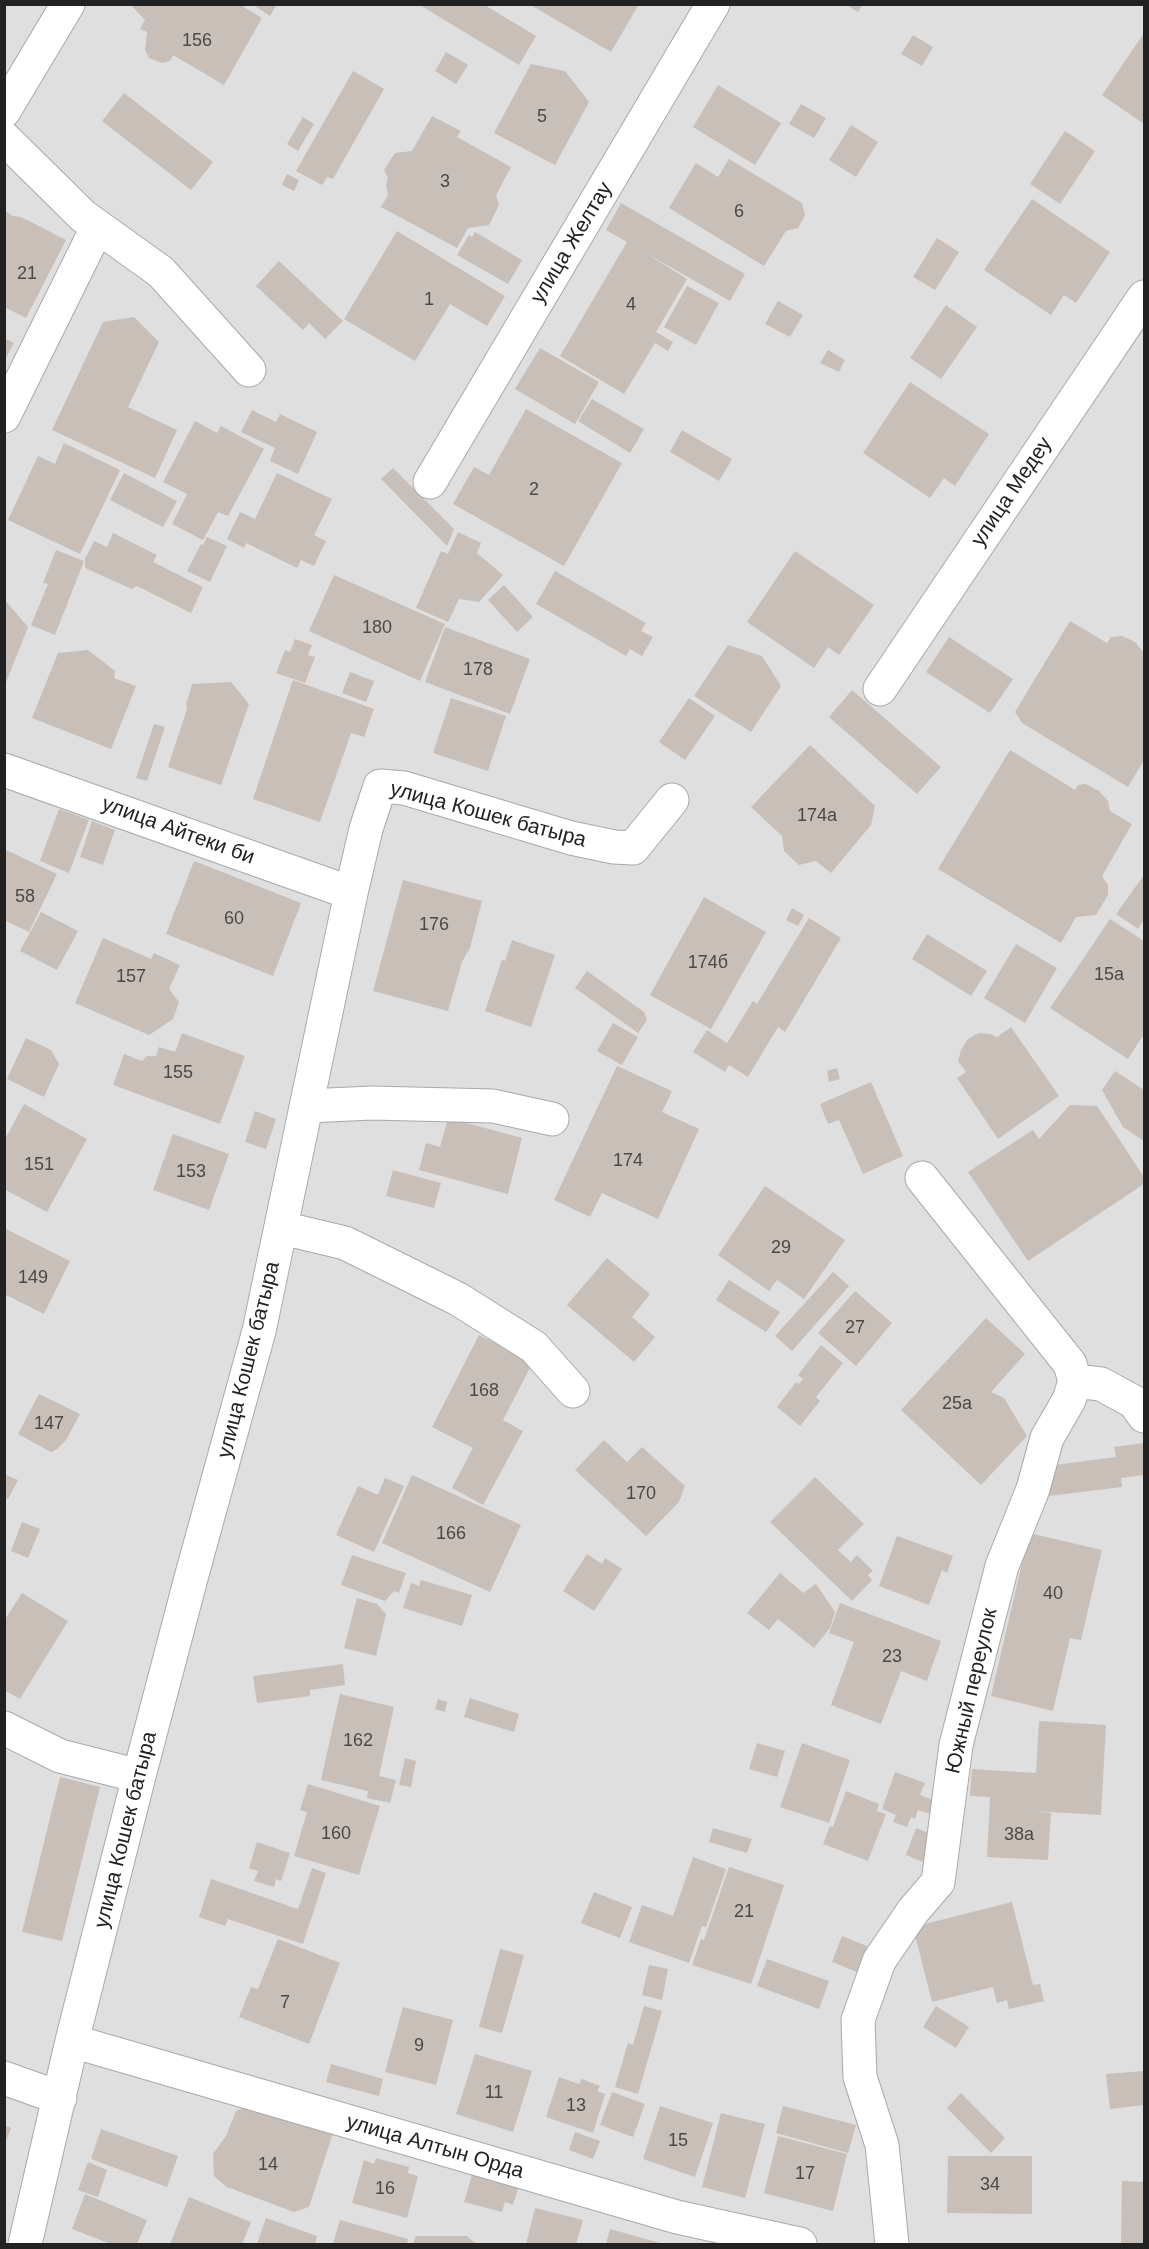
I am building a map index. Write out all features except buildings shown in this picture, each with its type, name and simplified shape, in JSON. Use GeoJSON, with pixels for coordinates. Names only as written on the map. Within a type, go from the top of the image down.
{"type":"FeatureCollection","features":[{"type":"Feature","properties":{"kind":"street"},"geometry":{"type":"LineString","coordinates":[[4,111],[68,4]]}},
{"type":"Feature","properties":{"kind":"street","name":"улица Желтау"},"geometry":{"type":"LineString","coordinates":[[430,482],[713,4]]}},
{"type":"Feature","properties":{"kind":"street"},"geometry":{"type":"LineString","coordinates":[[4,138],[82,216],[161,272],[249,370]]}},
{"type":"Feature","properties":{"kind":"street"},"geometry":{"type":"LineString","coordinates":[[4,416],[97,228]]}},
{"type":"Feature","properties":{"kind":"street","name":"улица Медеу"},"geometry":{"type":"LineString","coordinates":[[880,689],[1144,297]]}},
{"type":"Feature","properties":{"kind":"street","name":"улица Айтеки би"},"geometry":{"type":"LineString","coordinates":[[4,770],[351,893]]}},
{"type":"Feature","properties":{"kind":"street","name":"улица Кошек батыра"},"geometry":{"type":"LineString","coordinates":[[25,2244],[72,2041],[139,1776],[259,1331],[351,893],[366,829],[380,786],[404,788],[570,838],[614,847],[633,848],[672,800]]}},
{"type":"Feature","properties":{"kind":"street"},"geometry":{"type":"LineString","coordinates":[[307,1106],[372,1103],[493,1106],[552,1119]]}},
{"type":"Feature","properties":{"kind":"street"},"geometry":{"type":"LineString","coordinates":[[922,1178],[1070,1364],[1075,1382],[1101,1384],[1134,1402],[1144,1416]]}},
{"type":"Feature","properties":{"kind":"street"},"geometry":{"type":"LineString","coordinates":[[282,1228],[345,1243],[458,1299],[534,1347],[573,1391]]}},
{"type":"Feature","properties":{"kind":"street","name":"Южный переулок"},"geometry":{"type":"LineString","coordinates":[[892,2244],[882,2145],[860,2078],[858,2020],[879,1961],[912,1911],[938,1882],[956,1745],[1002,1566],[1033,1489],[1047,1438],[1069,1400],[1075,1382]]}},
{"type":"Feature","properties":{"kind":"street"},"geometry":{"type":"LineString","coordinates":[[4,1728],[60,1756],[139,1776]]}},
{"type":"Feature","properties":{"kind":"street","name":"улица Алтын Орда"},"geometry":{"type":"LineString","coordinates":[[72,2041],[677,2217],[800,2244]]}},
{"type":"Feature","properties":{"kind":"street"},"geometry":{"type":"LineString","coordinates":[[4,2078],[60,2098]]}},
{"type":"Feature","properties":{"kind":"shaded area"},"geometry":{"type":"Polygon","coordinates":[[[5,5],[1144,5],[1144,2244],[5,2244],[5,5]]]}}]}
